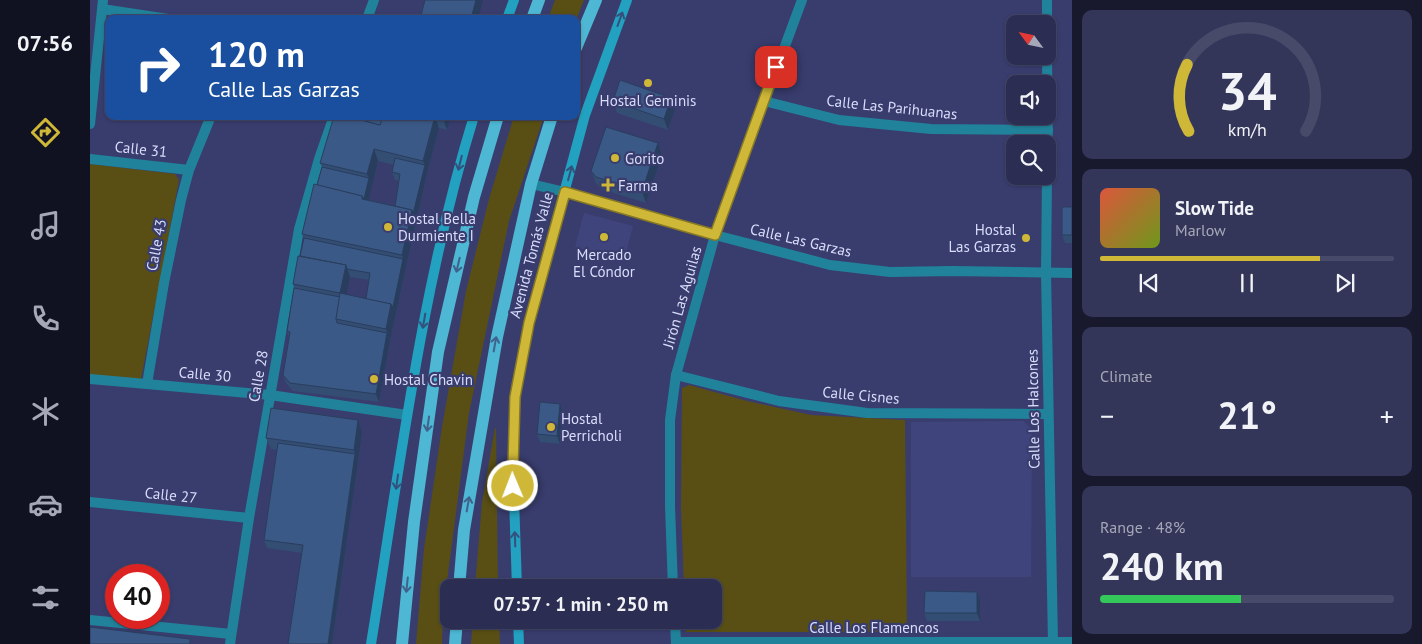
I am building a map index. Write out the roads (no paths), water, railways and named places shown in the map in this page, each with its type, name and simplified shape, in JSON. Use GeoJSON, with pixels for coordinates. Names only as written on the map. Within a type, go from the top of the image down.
{"type":"FeatureCollection","features":[{"type":"Feature","properties":{"kind":"main road"},"geometry":{"type":"LineString","coordinates":[[533,15],[539,0]]}},
{"type":"Feature","properties":{"kind":"main road"},"geometry":{"type":"LineString","coordinates":[[580,38],[596,0]]}},
{"type":"Feature","properties":{"kind":"main road"},"geometry":{"type":"LineString","coordinates":[[402,644],[414,522],[438,352],[474,197],[497,120]]}},
{"type":"Feature","properties":{"kind":"main road","name":"Avenida Tomás Valle"},"geometry":{"type":"LineString","coordinates":[[460,579],[464,530],[497,337],[531,184],[551,120]]}},
{"type":"Feature","properties":{"kind":"main road"},"geometry":{"type":"LineString","coordinates":[[455,644],[456,629]]}},
{"type":"Feature","properties":{"kind":"street"},"geometry":{"type":"LineString","coordinates":[[368,15],[374,0]]}},
{"type":"Feature","properties":{"kind":"street"},"geometry":{"type":"LineString","coordinates":[[508,15],[514,0]]}},
{"type":"Feature","properties":{"kind":"street","name":"Avenida Tomás Valle"},"geometry":{"type":"LineString","coordinates":[[517,579],[513,467],[515,397],[529,323],[586,115],[627,0]]}},
{"type":"Feature","properties":{"kind":"street","name":"Jirón Las Aguilas"},"geometry":{"type":"LineString","coordinates":[[673,579],[670,430],[676,375],[715,235],[802,0]]}},
{"type":"Feature","properties":{"kind":"street"},"geometry":{"type":"LineString","coordinates":[[1047,0],[1047,15]]}},
{"type":"Feature","properties":{"kind":"street"},"geometry":{"type":"LineString","coordinates":[[90,124],[102,5],[149,15]]}},
{"type":"Feature","properties":{"kind":"street"},"geometry":{"type":"LineString","coordinates":[[1047,65],[1048,135]]}},
{"type":"Feature","properties":{"kind":"street","name":"Calle Las Parihuanas"},"geometry":{"type":"LineString","coordinates":[[764,101],[838,120],[931,130],[1048,130]]}},
{"type":"Feature","properties":{"kind":"street","name":"Calle 43"},"geometry":{"type":"LineString","coordinates":[[147,384],[181,200],[189,170],[209,120]]}},
{"type":"Feature","properties":{"kind":"street","name":"Calle 28"},"geometry":{"type":"LineString","coordinates":[[230,639],[299,229],[319,159],[333,120]]}},
{"type":"Feature","properties":{"kind":"street"},"geometry":{"type":"LineString","coordinates":[[371,644],[407,415],[430,286],[463,151],[473,120]]}},
{"type":"Feature","properties":{"kind":"street","name":"Calle 31"},"geometry":{"type":"LineString","coordinates":[[90,159],[189,170]]}},
{"type":"Feature","properties":{"kind":"street","name":"Calle Las Garzas"},"geometry":{"type":"LineString","coordinates":[[531,184],[830,265],[890,272],[1072,273]]}},
{"type":"Feature","properties":{"kind":"street","name":"Calle Los Halcones"},"geometry":{"type":"LineString","coordinates":[[1047,185],[1046,273],[1053,642]]}},
{"type":"Feature","properties":{"kind":"street","name":"Calle Cisnes"},"geometry":{"type":"LineString","coordinates":[[676,375],[779,401],[867,413],[1048,414]]}},
{"type":"Feature","properties":{"kind":"street","name":"Calle 30"},"geometry":{"type":"LineString","coordinates":[[90,379],[270,395],[407,415]]}},
{"type":"Feature","properties":{"kind":"street","name":"Calle 27"},"geometry":{"type":"LineString","coordinates":[[90,502],[249,518]]}},
{"type":"Feature","properties":{"kind":"street"},"geometry":{"type":"LineString","coordinates":[[90,620],[230,639]]}},
{"type":"Feature","properties":{"kind":"street"},"geometry":{"type":"LineString","coordinates":[[518,629],[519,644]]}},
{"type":"Feature","properties":{"kind":"street"},"geometry":{"type":"LineString","coordinates":[[675,629],[676,643]]}},
{"type":"Feature","properties":{"kind":"street","name":"Calle Los Flamencos"},"geometry":{"type":"LineString","coordinates":[[676,643],[1072,642]]}},
{"type":"Feature","properties":{"kind":"place","name":"Hostal Geminis"},"geometry":{"type":"Point","coordinates":[648,83]}},
{"type":"Feature","properties":{"kind":"place","name":"Gorito"},"geometry":{"type":"Point","coordinates":[615,158]}},
{"type":"Feature","properties":{"kind":"place","name":"Farma"},"geometry":{"type":"Point","coordinates":[608,185]}},
{"type":"Feature","properties":{"kind":"place","name":"Hostal Bella Durmiente I"},"geometry":{"type":"Point","coordinates":[388,227]}},
{"type":"Feature","properties":{"kind":"place","name":"Mercado El Cóndor"},"geometry":{"type":"Point","coordinates":[604,237]}},
{"type":"Feature","properties":{"kind":"place","name":"Hostal Las Garzas"},"geometry":{"type":"Point","coordinates":[1026,238]}},
{"type":"Feature","properties":{"kind":"place","name":"Hostal Chavin"},"geometry":{"type":"Point","coordinates":[374,379]}},
{"type":"Feature","properties":{"kind":"place","name":"Hostal Perricholi"},"geometry":{"type":"Point","coordinates":[551,427]}}]}
